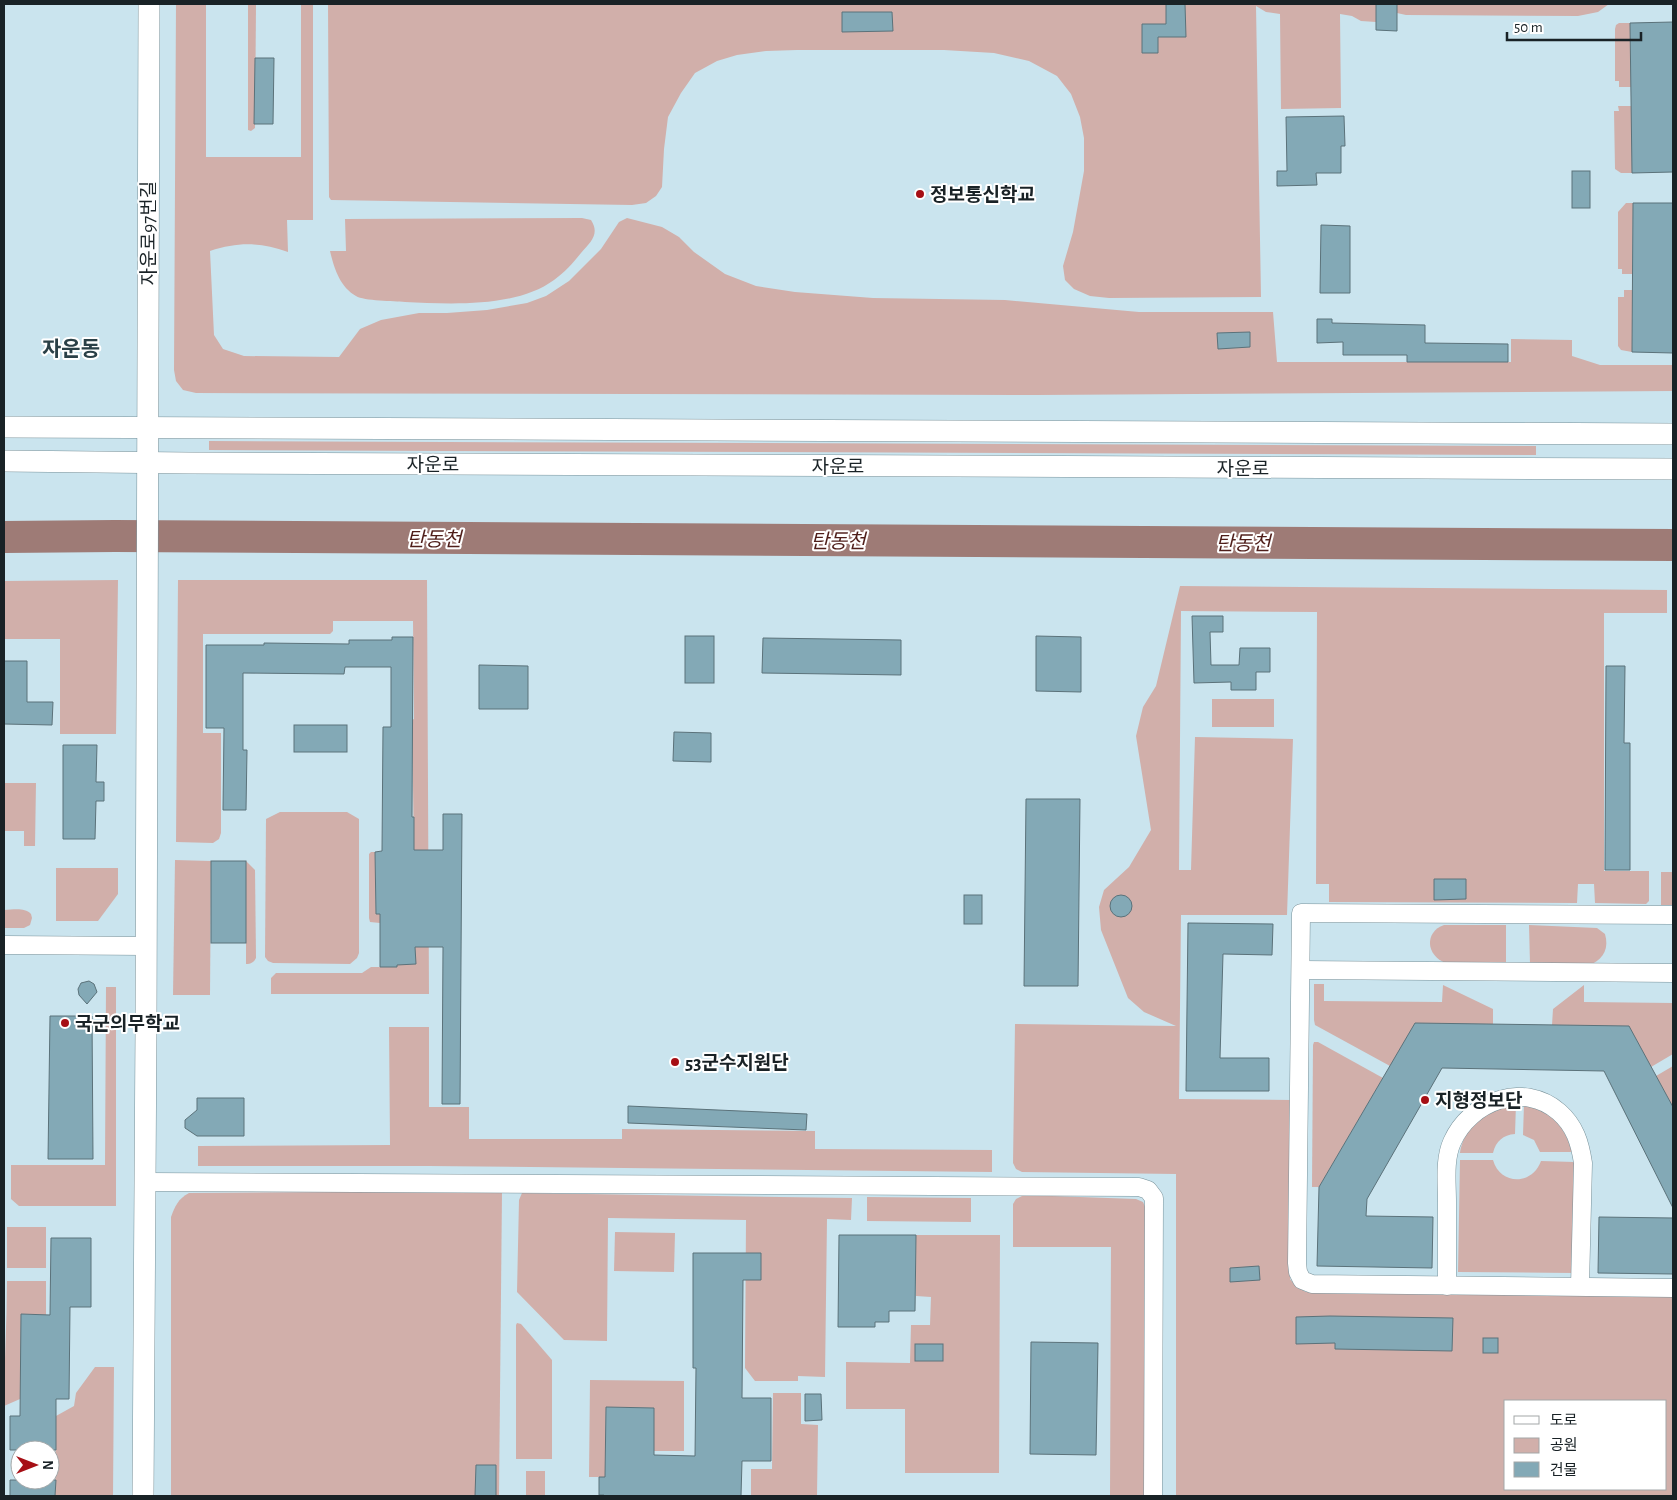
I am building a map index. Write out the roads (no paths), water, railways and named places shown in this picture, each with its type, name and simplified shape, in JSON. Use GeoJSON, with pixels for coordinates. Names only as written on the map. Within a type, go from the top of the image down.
{"type":"FeatureCollection","features":[{"type":"Feature","properties":{"kind":"street","name":"자운로97번길"},"geometry":{"type":"LineString","coordinates":[[143,1496],[149,4]]}},
{"type":"Feature","properties":{"kind":"street","name":"자운로"},"geometry":{"type":"LineString","coordinates":[[4,427],[1673,434]]}},
{"type":"Feature","properties":{"kind":"street","name":"자운로"},"geometry":{"type":"LineString","coordinates":[[4,461],[1673,469]]}},
{"type":"Feature","properties":{"kind":"street"},"geometry":{"type":"LineString","coordinates":[[1673,914],[1301,913],[1298,1272],[1302,1280],[1312,1284],[1673,1288]]}},
{"type":"Feature","properties":{"kind":"street"},"geometry":{"type":"LineString","coordinates":[[4,945],[146,946]]}},
{"type":"Feature","properties":{"kind":"street"},"geometry":{"type":"LineString","coordinates":[[1301,970],[1673,974]]}},
{"type":"Feature","properties":{"kind":"street"},"geometry":{"type":"LineString","coordinates":[[1447,1286],[1447,1172],[1452,1142],[1468,1119],[1480,1108],[1505,1097],[1521,1096],[1545,1103],[1559,1112],[1577,1136],[1581,1147],[1583,1163],[1580,1286]]}},
{"type":"Feature","properties":{"kind":"street"},"geometry":{"type":"LineString","coordinates":[[145,1182],[1139,1187],[1148,1190],[1154,1198],[1153,1496]]}},
{"type":"Feature","properties":{"kind":"waterway","name":"탄동천"},"geometry":{"type":"LineString","coordinates":[[4,537],[115,536],[1673,545]]}},
{"type":"Feature","properties":{"kind":"place","name":"정보통신학교"},"geometry":{"type":"Point","coordinates":[920,194]}},
{"type":"Feature","properties":{"kind":"place","name":"국군의무학교"},"geometry":{"type":"Point","coordinates":[65,1023]}},
{"type":"Feature","properties":{"kind":"place","name":"53군수지원단"},"geometry":{"type":"Point","coordinates":[675,1062]}},
{"type":"Feature","properties":{"kind":"place","name":"지형정보단"},"geometry":{"type":"Point","coordinates":[1425,1100]}},
{"type":"Feature","properties":{"kind":"district","name":"자운동"},"geometry":{"type":"Point","coordinates":[71,349]}}]}
